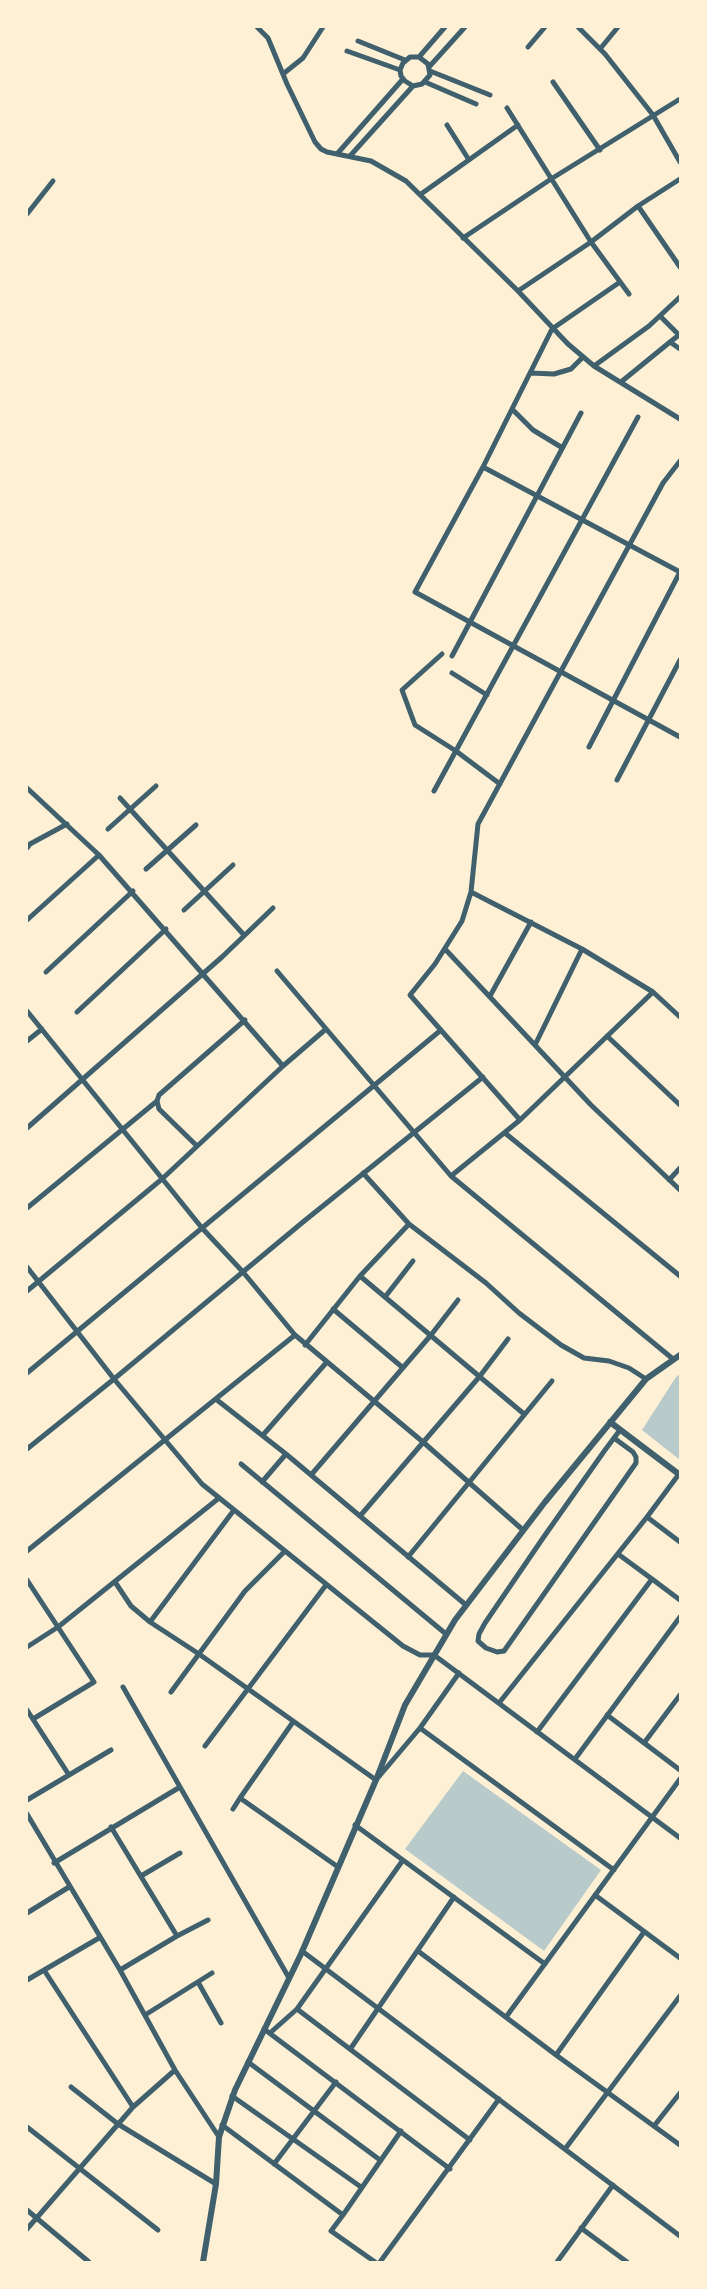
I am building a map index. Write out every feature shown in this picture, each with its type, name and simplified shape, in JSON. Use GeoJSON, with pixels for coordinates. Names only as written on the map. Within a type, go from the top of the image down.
{"type":"FeatureCollection","features":[{"type":"Feature","properties":{"kind":"street"},"geometry":{"type":"LineString","coordinates":[[257,27],[268,38],[315,142],[321,149],[371,160],[406,181],[518,291],[552,329],[583,357],[680,419]]}},
{"type":"Feature","properties":{"kind":"street"},"geometry":{"type":"LineString","coordinates":[[283,74],[303,58],[323,27]]}},
{"type":"Feature","properties":{"kind":"street"},"geometry":{"type":"LineString","coordinates":[[419,57],[445,27]]}},
{"type":"Feature","properties":{"kind":"street"},"geometry":{"type":"LineString","coordinates":[[425,82],[430,69],[465,27]]}},
{"type":"Feature","properties":{"kind":"street"},"geometry":{"type":"LineString","coordinates":[[528,48],[545,27]]}},
{"type":"Feature","properties":{"kind":"street"},"geometry":{"type":"LineString","coordinates":[[578,27],[600,49],[652,115],[680,162]]}},
{"type":"Feature","properties":{"kind":"street"},"geometry":{"type":"LineString","coordinates":[[600,49],[618,27]]}},
{"type":"Feature","properties":{"kind":"street"},"geometry":{"type":"LineString","coordinates":[[358,41],[405,60]]}},
{"type":"Feature","properties":{"kind":"street"},"geometry":{"type":"LineString","coordinates":[[347,51],[400,70]]}},
{"type":"Feature","properties":{"kind":"street"},"geometry":{"type":"LineString","coordinates":[[413,86],[403,79],[400,70],[405,60],[410,57],[419,57],[427,62],[430,69],[490,95]]}},
{"type":"Feature","properties":{"kind":"street"},"geometry":{"type":"LineString","coordinates":[[337,154],[403,79]]}},
{"type":"Feature","properties":{"kind":"street"},"geometry":{"type":"LineString","coordinates":[[350,156],[413,86],[425,82],[476,104]]}},
{"type":"Feature","properties":{"kind":"street"},"geometry":{"type":"LineString","coordinates":[[553,82],[600,150]]}},
{"type":"Feature","properties":{"kind":"street"},"geometry":{"type":"LineString","coordinates":[[463,238],[551,179],[680,99]]}},
{"type":"Feature","properties":{"kind":"street"},"geometry":{"type":"LineString","coordinates":[[507,108],[591,242],[629,294]]}},
{"type":"Feature","properties":{"kind":"street"},"geometry":{"type":"LineString","coordinates":[[447,124],[469,160]]}},
{"type":"Feature","properties":{"kind":"street"},"geometry":{"type":"LineString","coordinates":[[421,194],[518,125]]}},
{"type":"Feature","properties":{"kind":"street"},"geometry":{"type":"LineString","coordinates":[[518,291],[680,179]]}},
{"type":"Feature","properties":{"kind":"street"},"geometry":{"type":"LineString","coordinates":[[27,214],[53,181]]}},
{"type":"Feature","properties":{"kind":"street"},"geometry":{"type":"LineString","coordinates":[[638,206],[680,267]]}},
{"type":"Feature","properties":{"kind":"street"},"geometry":{"type":"LineString","coordinates":[[620,282],[552,329],[483,467],[415,592],[680,737]]}},
{"type":"Feature","properties":{"kind":"street"},"geometry":{"type":"LineString","coordinates":[[594,366],[660,316],[680,297]]}},
{"type":"Feature","properties":{"kind":"street"},"geometry":{"type":"LineString","coordinates":[[621,382],[679,335],[660,316]]}},
{"type":"Feature","properties":{"kind":"street"},"geometry":{"type":"LineString","coordinates":[[670,342],[680,349]]}},
{"type":"Feature","properties":{"kind":"street"},"geometry":{"type":"LineString","coordinates":[[530,373],[554,375],[571,369],[583,357]]}},
{"type":"Feature","properties":{"kind":"street"},"geometry":{"type":"LineString","coordinates":[[512,409],[532,430],[561,447]]}},
{"type":"Feature","properties":{"kind":"street"},"geometry":{"type":"LineString","coordinates":[[452,656],[580,412]]}},
{"type":"Feature","properties":{"kind":"street"},"geometry":{"type":"LineString","coordinates":[[434,792],[638,417]]}},
{"type":"Feature","properties":{"kind":"street"},"geometry":{"type":"LineString","coordinates":[[520,1120],[410,995],[445,949],[462,921],[471,892],[478,824],[629,544],[663,483],[680,460]]}},
{"type":"Feature","properties":{"kind":"street"},"geometry":{"type":"LineString","coordinates":[[483,467],[680,572],[589,747]]}},
{"type":"Feature","properties":{"kind":"street"},"geometry":{"type":"LineString","coordinates":[[442,654],[402,690],[415,725],[456,751],[500,784]]}},
{"type":"Feature","properties":{"kind":"street"},"geometry":{"type":"LineString","coordinates":[[617,780],[680,660]]}},
{"type":"Feature","properties":{"kind":"street"},"geometry":{"type":"LineString","coordinates":[[452,673],[487,694]]}},
{"type":"Feature","properties":{"kind":"street"},"geometry":{"type":"LineString","coordinates":[[108,829],[156,786]]}},
{"type":"Feature","properties":{"kind":"street"},"geometry":{"type":"LineString","coordinates":[[27,788],[68,824],[133,891],[283,1066]]}},
{"type":"Feature","properties":{"kind":"street"},"geometry":{"type":"LineString","coordinates":[[120,798],[244,935]]}},
{"type":"Feature","properties":{"kind":"street"},"geometry":{"type":"LineString","coordinates":[[27,848],[30,844],[68,824]]}},
{"type":"Feature","properties":{"kind":"street"},"geometry":{"type":"LineString","coordinates":[[146,869],[196,825]]}},
{"type":"Feature","properties":{"kind":"street"},"geometry":{"type":"LineString","coordinates":[[27,920],[99,855]]}},
{"type":"Feature","properties":{"kind":"street"},"geometry":{"type":"LineString","coordinates":[[184,910],[233,865]]}},
{"type":"Feature","properties":{"kind":"street"},"geometry":{"type":"LineString","coordinates":[[46,972],[133,891]]}},
{"type":"Feature","properties":{"kind":"street"},"geometry":{"type":"LineString","coordinates":[[471,892],[582,949],[653,992],[680,1017]]}},
{"type":"Feature","properties":{"kind":"street"},"geometry":{"type":"LineString","coordinates":[[27,1128],[204,973],[273,908]]}},
{"type":"Feature","properties":{"kind":"street"},"geometry":{"type":"LineString","coordinates":[[490,996],[531,922]]}},
{"type":"Feature","properties":{"kind":"street"},"geometry":{"type":"LineString","coordinates":[[77,1012],[166,929]]}},
{"type":"Feature","properties":{"kind":"street"},"geometry":{"type":"LineString","coordinates":[[445,949],[591,1105],[680,1190]]}},
{"type":"Feature","properties":{"kind":"street"},"geometry":{"type":"LineString","coordinates":[[535,1045],[582,949]]}},
{"type":"Feature","properties":{"kind":"street"},"geometry":{"type":"LineString","coordinates":[[277,971],[451,1176],[673,1359]]}},
{"type":"Feature","properties":{"kind":"street"},"geometry":{"type":"LineString","coordinates":[[451,1176],[520,1120],[653,992]]}},
{"type":"Feature","properties":{"kind":"street"},"geometry":{"type":"LineString","coordinates":[[27,1011],[202,1228],[243,1272],[295,1335],[423,1442],[523,1530]]}},
{"type":"Feature","properties":{"kind":"street"},"geometry":{"type":"LineString","coordinates":[[27,1208],[157,1101],[159,1095],[245,1020]]}},
{"type":"Feature","properties":{"kind":"street"},"geometry":{"type":"LineString","coordinates":[[27,1041],[42,1029]]}},
{"type":"Feature","properties":{"kind":"street"},"geometry":{"type":"LineString","coordinates":[[27,1291],[162,1179],[326,1029]]}},
{"type":"Feature","properties":{"kind":"street"},"geometry":{"type":"LineString","coordinates":[[27,1373],[441,1030]]}},
{"type":"Feature","properties":{"kind":"street"},"geometry":{"type":"LineString","coordinates":[[607,1036],[680,1105]]}},
{"type":"Feature","properties":{"kind":"street"},"geometry":{"type":"LineString","coordinates":[[27,1449],[483,1077]]}},
{"type":"Feature","properties":{"kind":"street"},"geometry":{"type":"LineString","coordinates":[[157,1101],[159,1109],[197,1146]]}},
{"type":"Feature","properties":{"kind":"street"},"geometry":{"type":"LineString","coordinates":[[505,1133],[680,1275]]}},
{"type":"Feature","properties":{"kind":"street"},"geometry":{"type":"LineString","coordinates":[[669,1180],[680,1168]]}},
{"type":"Feature","properties":{"kind":"street"},"geometry":{"type":"LineString","coordinates":[[363,1173],[410,1224],[561,1345],[584,1358],[609,1361],[629,1368],[646,1379]]}},
{"type":"Feature","properties":{"kind":"street"},"geometry":{"type":"LineString","coordinates":[[305,1345],[360,1276],[410,1224]]}},
{"type":"Feature","properties":{"kind":"street"},"geometry":{"type":"LineString","coordinates":[[385,1297],[413,1261]]}},
{"type":"Feature","properties":{"kind":"street"},"geometry":{"type":"LineString","coordinates":[[27,1267],[114,1379],[202,1484],[403,1646],[420,1655],[434,1654],[680,1838]]}},
{"type":"Feature","properties":{"kind":"street"},"geometry":{"type":"LineString","coordinates":[[360,1276],[524,1414]]}},
{"type":"Feature","properties":{"kind":"street"},"geometry":{"type":"LineString","coordinates":[[311,1475],[431,1335],[458,1300]]}},
{"type":"Feature","properties":{"kind":"street"},"geometry":{"type":"LineString","coordinates":[[333,1309],[402,1367]]}},
{"type":"Feature","properties":{"kind":"street"},"geometry":{"type":"LineString","coordinates":[[27,1551],[295,1335]]}},
{"type":"Feature","properties":{"kind":"street"},"geometry":{"type":"LineString","coordinates":[[360,1516],[480,1376],[508,1339]]}},
{"type":"Feature","properties":{"kind":"street"},"geometry":{"type":"LineString","coordinates":[[203,2262],[216,2184],[219,2137],[232,2096],[248,2062],[267,2031],[376,1780],[405,1705],[446,1634],[523,1530],[646,1379],[680,1355]]}},
{"type":"Feature","properties":{"kind":"street"},"geometry":{"type":"LineString","coordinates":[[263,1435],[326,1363]]}},
{"type":"Feature","properties":{"kind":"street"},"geometry":{"type":"LineString","coordinates":[[408,1557],[552,1381]]}},
{"type":"Feature","properties":{"kind":"street"},"geometry":{"type":"LineString","coordinates":[[217,1400],[263,1435],[466,1605]]}},
{"type":"Feature","properties":{"kind":"street"},"geometry":{"type":"LineString","coordinates":[[499,1703],[679,1474],[610,1422]]}},
{"type":"Feature","properties":{"kind":"street"},"geometry":{"type":"LineString","coordinates":[[614,1438],[633,1452],[636,1463],[504,1651],[497,1652],[486,1648],[478,1641],[485,1623],[614,1438],[620,1430]]}},
{"type":"Feature","properties":{"kind":"street"},"geometry":{"type":"LineString","coordinates":[[262,1482],[286,1454]]}},
{"type":"Feature","properties":{"kind":"street"},"geometry":{"type":"LineString","coordinates":[[241,1464],[446,1634]]}},
{"type":"Feature","properties":{"kind":"street"},"geometry":{"type":"LineString","coordinates":[[27,1647],[58,1627],[219,1498]]}},
{"type":"Feature","properties":{"kind":"street"},"geometry":{"type":"LineString","coordinates":[[150,1622],[234,1510]]}},
{"type":"Feature","properties":{"kind":"street"},"geometry":{"type":"LineString","coordinates":[[647,1517],[680,1542]]}},
{"type":"Feature","properties":{"kind":"street"},"geometry":{"type":"LineString","coordinates":[[171,1692],[245,1591],[285,1551]]}},
{"type":"Feature","properties":{"kind":"street"},"geometry":{"type":"LineString","coordinates":[[618,1554],[680,1600]]}},
{"type":"Feature","properties":{"kind":"street"},"geometry":{"type":"LineString","coordinates":[[537,1732],[652,1579]]}},
{"type":"Feature","properties":{"kind":"street"},"geometry":{"type":"LineString","coordinates":[[27,1580],[94,1682],[33,1719]]}},
{"type":"Feature","properties":{"kind":"street"},"geometry":{"type":"LineString","coordinates":[[115,1582],[131,1606],[150,1622],[199,1654],[376,1780]]}},
{"type":"Feature","properties":{"kind":"street"},"geometry":{"type":"LineString","coordinates":[[206,1746],[326,1585]]}},
{"type":"Feature","properties":{"kind":"street"},"geometry":{"type":"LineString","coordinates":[[575,1760],[680,1617]]}},
{"type":"Feature","properties":{"kind":"street"},"geometry":{"type":"LineString","coordinates":[[376,1780],[420,1728],[459,1673]]}},
{"type":"Feature","properties":{"kind":"street"},"geometry":{"type":"LineString","coordinates":[[123,1687],[289,1978]]}},
{"type":"Feature","properties":{"kind":"street"},"geometry":{"type":"LineString","coordinates":[[644,1743],[680,1695]]}},
{"type":"Feature","properties":{"kind":"street"},"geometry":{"type":"LineString","coordinates":[[27,1710],[69,1775]]}},
{"type":"Feature","properties":{"kind":"street"},"geometry":{"type":"LineString","coordinates":[[607,1715],[680,1770]]}},
{"type":"Feature","properties":{"kind":"street"},"geometry":{"type":"LineString","coordinates":[[233,1809],[293,1722]]}},
{"type":"Feature","properties":{"kind":"street"},"geometry":{"type":"LineString","coordinates":[[420,1728],[614,1870]]}},
{"type":"Feature","properties":{"kind":"street"},"geometry":{"type":"LineString","coordinates":[[27,1800],[111,1750]]}},
{"type":"Feature","properties":{"kind":"street"},"geometry":{"type":"LineString","coordinates":[[506,2017],[680,1779]]}},
{"type":"Feature","properties":{"kind":"street"},"geometry":{"type":"LineString","coordinates":[[54,1863],[180,1787]]}},
{"type":"Feature","properties":{"kind":"street"},"geometry":{"type":"LineString","coordinates":[[240,1798],[338,1867]]}},
{"type":"Feature","properties":{"kind":"street"},"geometry":{"type":"LineString","coordinates":[[27,1814],[54,1863],[120,1970],[175,2070],[219,2137]]}},
{"type":"Feature","properties":{"kind":"street"},"geometry":{"type":"LineString","coordinates":[[355,1825],[545,1964]]}},
{"type":"Feature","properties":{"kind":"street"},"geometry":{"type":"LineString","coordinates":[[111,1827],[177,1936]]}},
{"type":"Feature","properties":{"kind":"street"},"geometry":{"type":"LineString","coordinates":[[141,1876],[180,1853]]}},
{"type":"Feature","properties":{"kind":"street"},"geometry":{"type":"LineString","coordinates":[[267,2031],[297,2009],[403,1860]]}},
{"type":"Feature","properties":{"kind":"street"},"geometry":{"type":"LineString","coordinates":[[27,1913],[69,1887]]}},
{"type":"Feature","properties":{"kind":"street"},"geometry":{"type":"LineString","coordinates":[[595,1895],[680,1958]]}},
{"type":"Feature","properties":{"kind":"street"},"geometry":{"type":"LineString","coordinates":[[351,2048],[454,1897]]}},
{"type":"Feature","properties":{"kind":"street"},"geometry":{"type":"LineString","coordinates":[[120,1970],[208,1920]]}},
{"type":"Feature","properties":{"kind":"street"},"geometry":{"type":"LineString","coordinates":[[556,2055],[644,1932]]}},
{"type":"Feature","properties":{"kind":"street"},"geometry":{"type":"LineString","coordinates":[[27,1980],[99,1938]]}},
{"type":"Feature","properties":{"kind":"street"},"geometry":{"type":"LineString","coordinates":[[302,1951],[680,2236]]}},
{"type":"Feature","properties":{"kind":"street"},"geometry":{"type":"LineString","coordinates":[[418,1951],[680,2145]]}},
{"type":"Feature","properties":{"kind":"street"},"geometry":{"type":"LineString","coordinates":[[44,1970],[133,2107]]}},
{"type":"Feature","properties":{"kind":"street"},"geometry":{"type":"LineString","coordinates":[[145,2015],[212,1973]]}},
{"type":"Feature","properties":{"kind":"street"},"geometry":{"type":"LineString","coordinates":[[198,1982],[221,2023]]}},
{"type":"Feature","properties":{"kind":"street"},"geometry":{"type":"LineString","coordinates":[[565,2149],[680,1996]]}},
{"type":"Feature","properties":{"kind":"street"},"geometry":{"type":"LineString","coordinates":[[297,2009],[470,2140]]}},
{"type":"Feature","properties":{"kind":"street"},"geometry":{"type":"LineString","coordinates":[[267,2031],[450,2169]]}},
{"type":"Feature","properties":{"kind":"street"},"geometry":{"type":"LineString","coordinates":[[248,2062],[380,2160]]}},
{"type":"Feature","properties":{"kind":"street"},"geometry":{"type":"LineString","coordinates":[[27,2229],[133,2107],[175,2070]]}},
{"type":"Feature","properties":{"kind":"street"},"geometry":{"type":"LineString","coordinates":[[274,2164],[336,2082]]}},
{"type":"Feature","properties":{"kind":"street"},"geometry":{"type":"LineString","coordinates":[[71,2087],[118,2124],[216,2184]]}},
{"type":"Feature","properties":{"kind":"street"},"geometry":{"type":"LineString","coordinates":[[654,2126],[680,2092]]}},
{"type":"Feature","properties":{"kind":"street"},"geometry":{"type":"LineString","coordinates":[[232,2096],[361,2187]]}},
{"type":"Feature","properties":{"kind":"street"},"geometry":{"type":"LineString","coordinates":[[401,2132],[331,2231],[381,2261],[499,2099]]}},
{"type":"Feature","properties":{"kind":"street"},"geometry":{"type":"LineString","coordinates":[[222,2125],[343,2215]]}},
{"type":"Feature","properties":{"kind":"street"},"geometry":{"type":"LineString","coordinates":[[27,2127],[158,2230]]}},
{"type":"Feature","properties":{"kind":"street"},"geometry":{"type":"LineString","coordinates":[[557,2262],[613,2185]]}},
{"type":"Feature","properties":{"kind":"street"},"geometry":{"type":"LineString","coordinates":[[27,2210],[89,2262]]}},
{"type":"Feature","properties":{"kind":"street"},"geometry":{"type":"LineString","coordinates":[[581,2228],[627,2262]]}},
{"type":"Feature","properties":{"kind":"shaded area"},"geometry":{"type":"Polygon","coordinates":[[[680,1374],[680,1460],[642,1430],[680,1374]]]}},
{"type":"Feature","properties":{"kind":"shaded area"},"geometry":{"type":"Polygon","coordinates":[[[463,1771],[601,1870],[544,1951],[405,1849],[463,1771]]]}}]}
